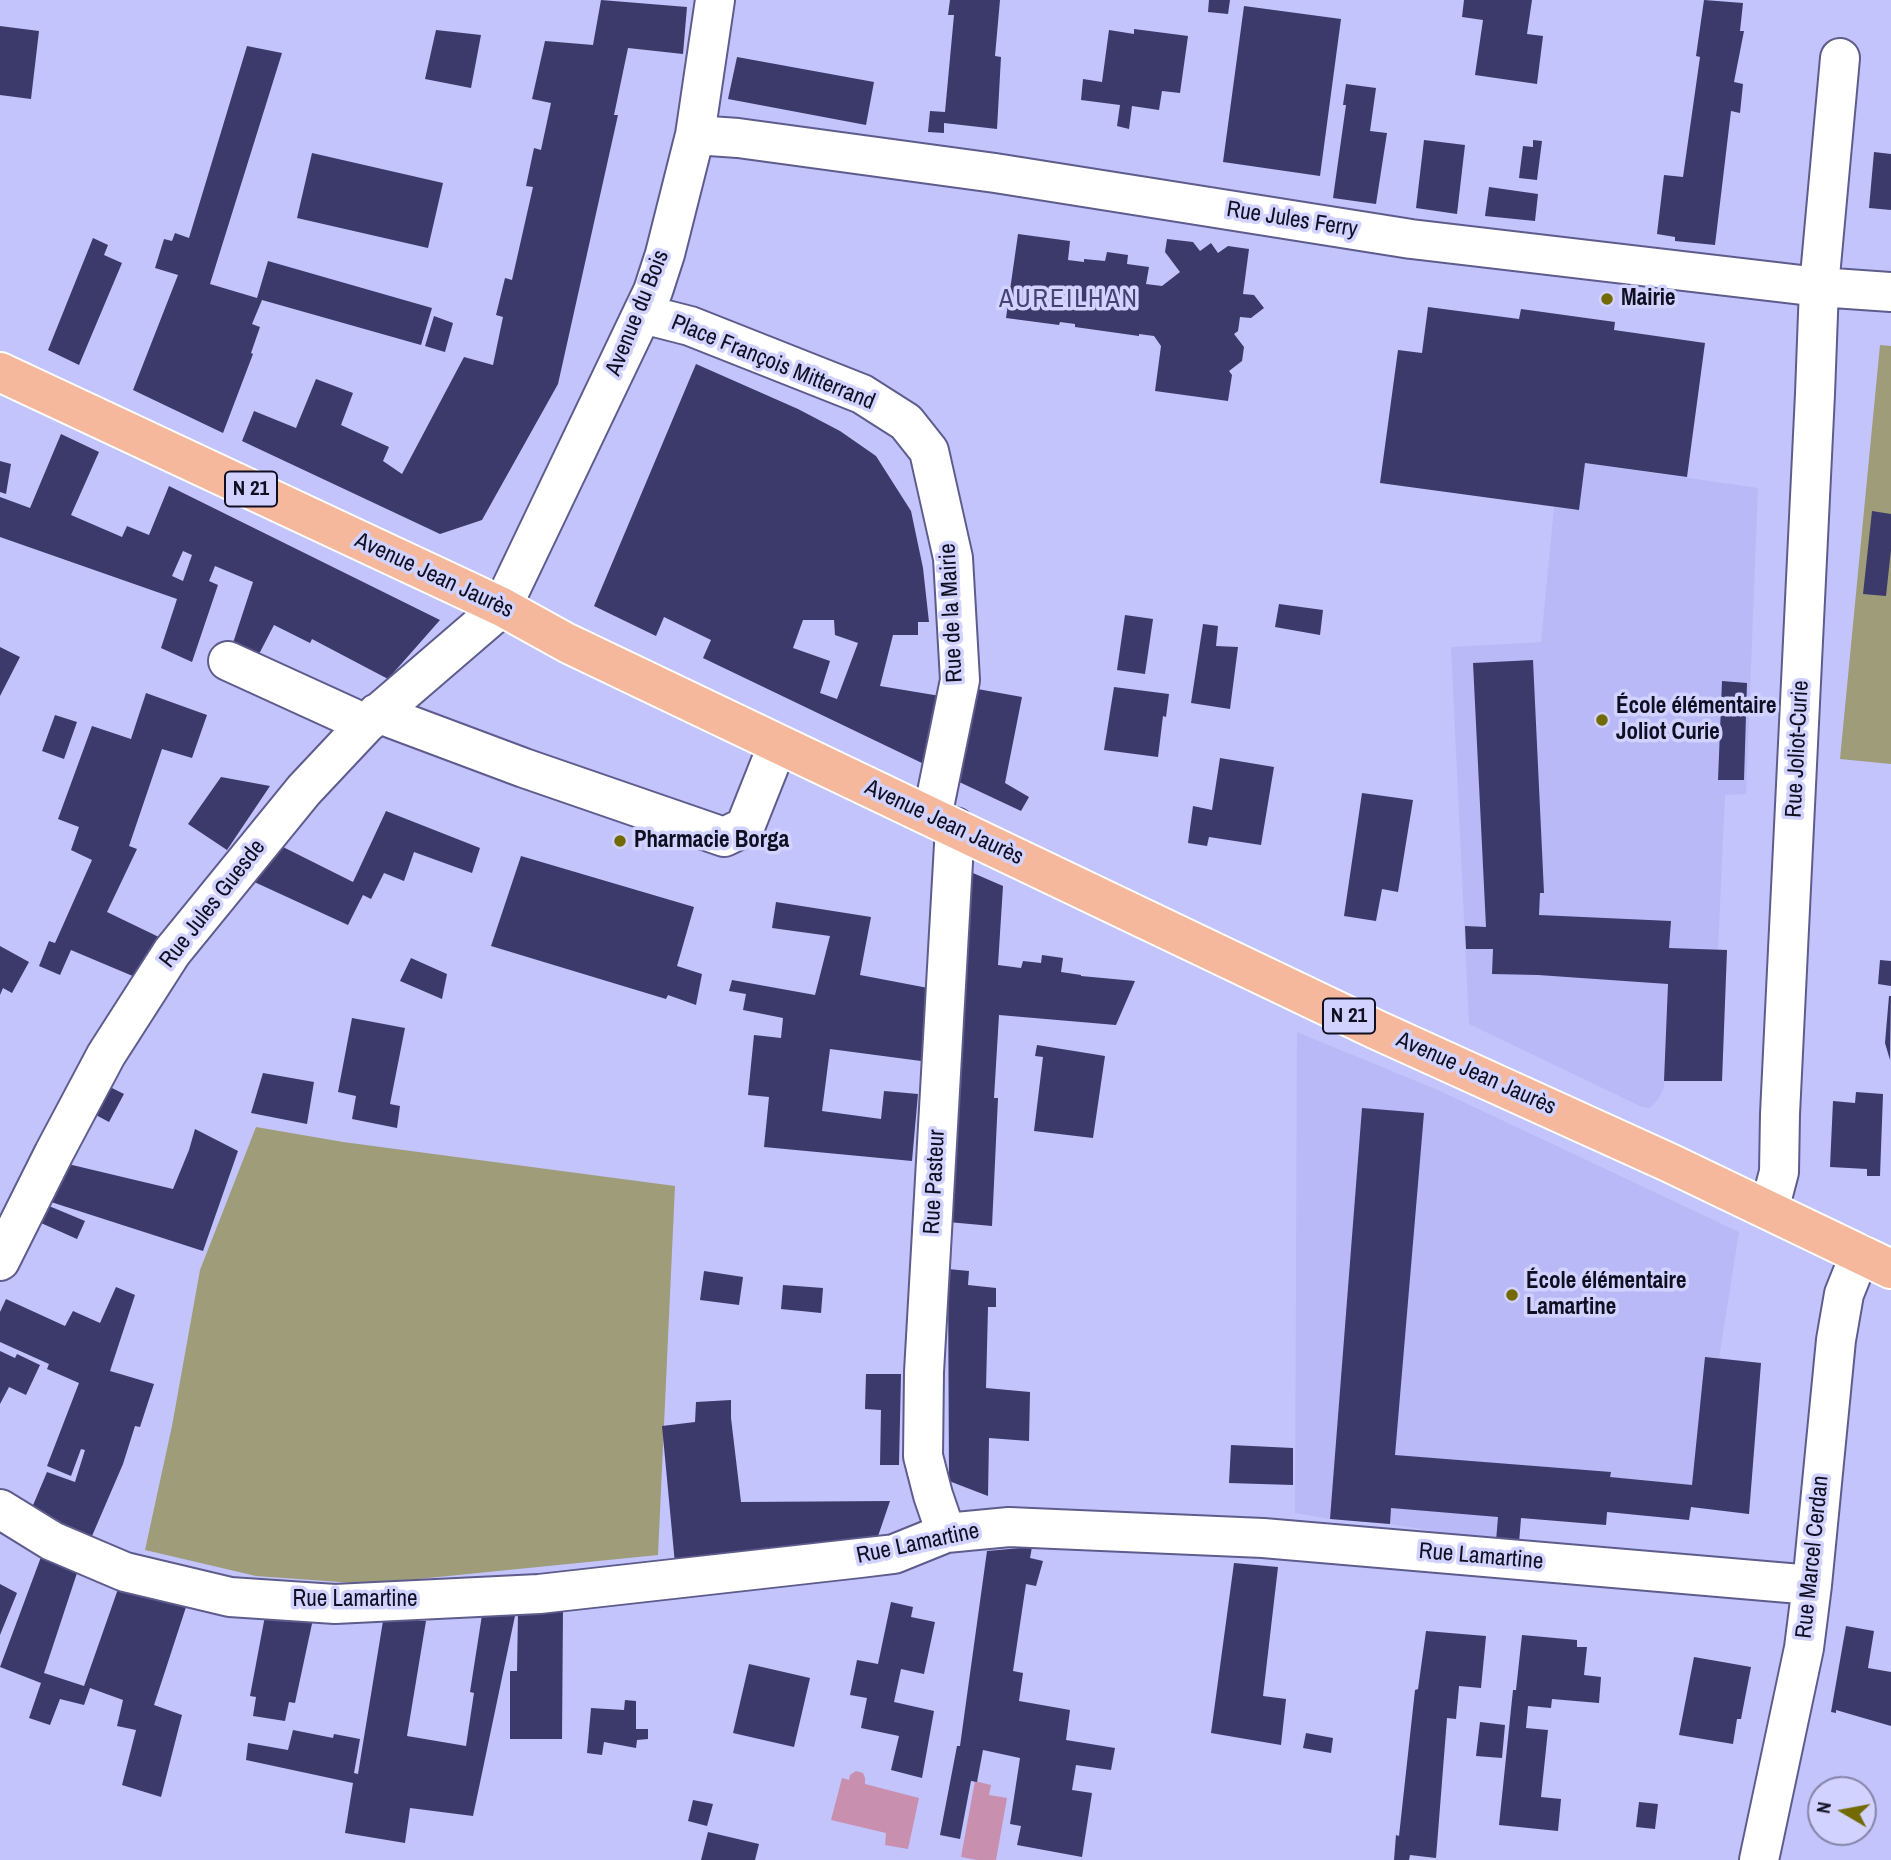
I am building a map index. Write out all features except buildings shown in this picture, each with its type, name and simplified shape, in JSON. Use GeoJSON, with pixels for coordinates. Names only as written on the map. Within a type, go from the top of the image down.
{"type":"FeatureCollection","features":[{"type":"Feature","properties":{"kind":"main road","name":"Avenue Jean Jaurès"},"geometry":{"type":"LineString","coordinates":[[0,372],[502,607],[567,643],[1377,1030],[1876,1261]]}},
{"type":"Feature","properties":{"kind":"street","name":"Avenue du Bois"},"geometry":{"type":"LineString","coordinates":[[502,607],[653,291],[695,135],[715,0]]}},
{"type":"Feature","properties":{"kind":"street","name":"Rue Joliot-Curie"},"geometry":{"type":"LineString","coordinates":[[1769,1210],[1779,1172],[1819,287],[1840,58]]}},
{"type":"Feature","properties":{"kind":"street","name":"Rue Jules Ferry"},"geometry":{"type":"LineString","coordinates":[[695,135],[738,138],[995,173],[1411,239],[1819,287],[1891,292]]}},
{"type":"Feature","properties":{"kind":"street","name":"Place François Mitterrand"},"geometry":{"type":"LineString","coordinates":[[643,314],[690,326],[862,394],[906,422],[929,451]]}},
{"type":"Feature","properties":{"kind":"street","name":"Rue de la Mairie"},"geometry":{"type":"LineString","coordinates":[[929,451],[953,558],[960,680],[944,822]]}},
{"type":"Feature","properties":{"kind":"street","name":"Rue Jules Guesde"},"geometry":{"type":"LineString","coordinates":[[0,1261],[106,1055],[172,952],[304,790],[372,719],[502,607]]}},
{"type":"Feature","properties":{"kind":"street"},"geometry":{"type":"LineString","coordinates":[[228,660],[372,719],[724,837],[744,827],[778,744]]}},
{"type":"Feature","properties":{"kind":"street","name":"Rue Pasteur"},"geometry":{"type":"LineString","coordinates":[[944,822],[923,1372],[923,1456],[946,1533]]}},
{"type":"Feature","properties":{"kind":"street","name":"Rue Marcel Cerdan"},"geometry":{"type":"LineString","coordinates":[[1759,1860],[1804,1648],[1836,1340],[1844,1294],[1876,1261]]}},
{"type":"Feature","properties":{"kind":"street","name":"Rue Lamartine"},"geometry":{"type":"LineString","coordinates":[[0,1509],[52,1541],[125,1572],[230,1597],[335,1604],[539,1594],[894,1554],[946,1533],[1009,1527],[1262,1538],[1812,1585]]}},
{"type":"Feature","properties":{"kind":"shaded area"},"geometry":{"type":"Polygon","coordinates":[[[1880,345],[1891,346],[1891,764],[1840,759],[1880,345]]]}},
{"type":"Feature","properties":{"kind":"shaded area","name":"École élémentaire Joliot Curie"},"geometry":{"type":"Polygon","coordinates":[[[1585,463],[1758,488],[1746,794],[1725,795],[1718,949],[1727,950],[1722,1081],[1664,1081],[1659,1098],[1650,1108],[1642,1107],[1469,1024],[1451,647],[1541,642],[1554,507],[1579,510],[1585,463]]]}},
{"type":"Feature","properties":{"kind":"shaded area","name":"École élémentaire Lamartine"},"geometry":{"type":"Polygon","coordinates":[[[1297,1032],[1440,1091],[1739,1232],[1719,1358],[1761,1363],[1749,1514],[1691,1507],[1689,1520],[1608,1512],[1606,1525],[1521,1518],[1519,1543],[1295,1513],[1297,1032]]]}},
{"type":"Feature","properties":{"kind":"shaded area"},"geometry":{"type":"Polygon","coordinates":[[[256,1127],[343,1142],[675,1186],[658,1555],[368,1584],[256,1576],[145,1550],[172,1426],[200,1270],[256,1127]]]}},
{"type":"Feature","properties":{"kind":"shaded area"},"geometry":{"type":"Polygon","coordinates":[[[856,1771],[863,1773],[865,1784],[919,1798],[908,1849],[885,1845],[886,1833],[831,1820],[842,1778],[849,1780],[850,1775],[856,1771]]]}},
{"type":"Feature","properties":{"kind":"shaded area"},"geometry":{"type":"Polygon","coordinates":[[[975,1781],[991,1785],[989,1795],[1007,1798],[996,1860],[961,1857],[975,1781]]]}},
{"type":"Feature","properties":{"kind":"place","name":"Mairie"},"geometry":{"type":"Point","coordinates":[1607,299]}},
{"type":"Feature","properties":{"kind":"place","name":"École élémentaire Joliot Curie"},"geometry":{"type":"Point","coordinates":[1602,720]}},
{"type":"Feature","properties":{"kind":"place","name":"Pharmacie Borga"},"geometry":{"type":"Point","coordinates":[620,841]}},
{"type":"Feature","properties":{"kind":"place","name":"École élémentaire Lamartine"},"geometry":{"type":"Point","coordinates":[1512,1295]}},
{"type":"Feature","properties":{"kind":"district","name":"AUREILHAN"},"geometry":{"type":"Point","coordinates":[1069,300]}}]}
